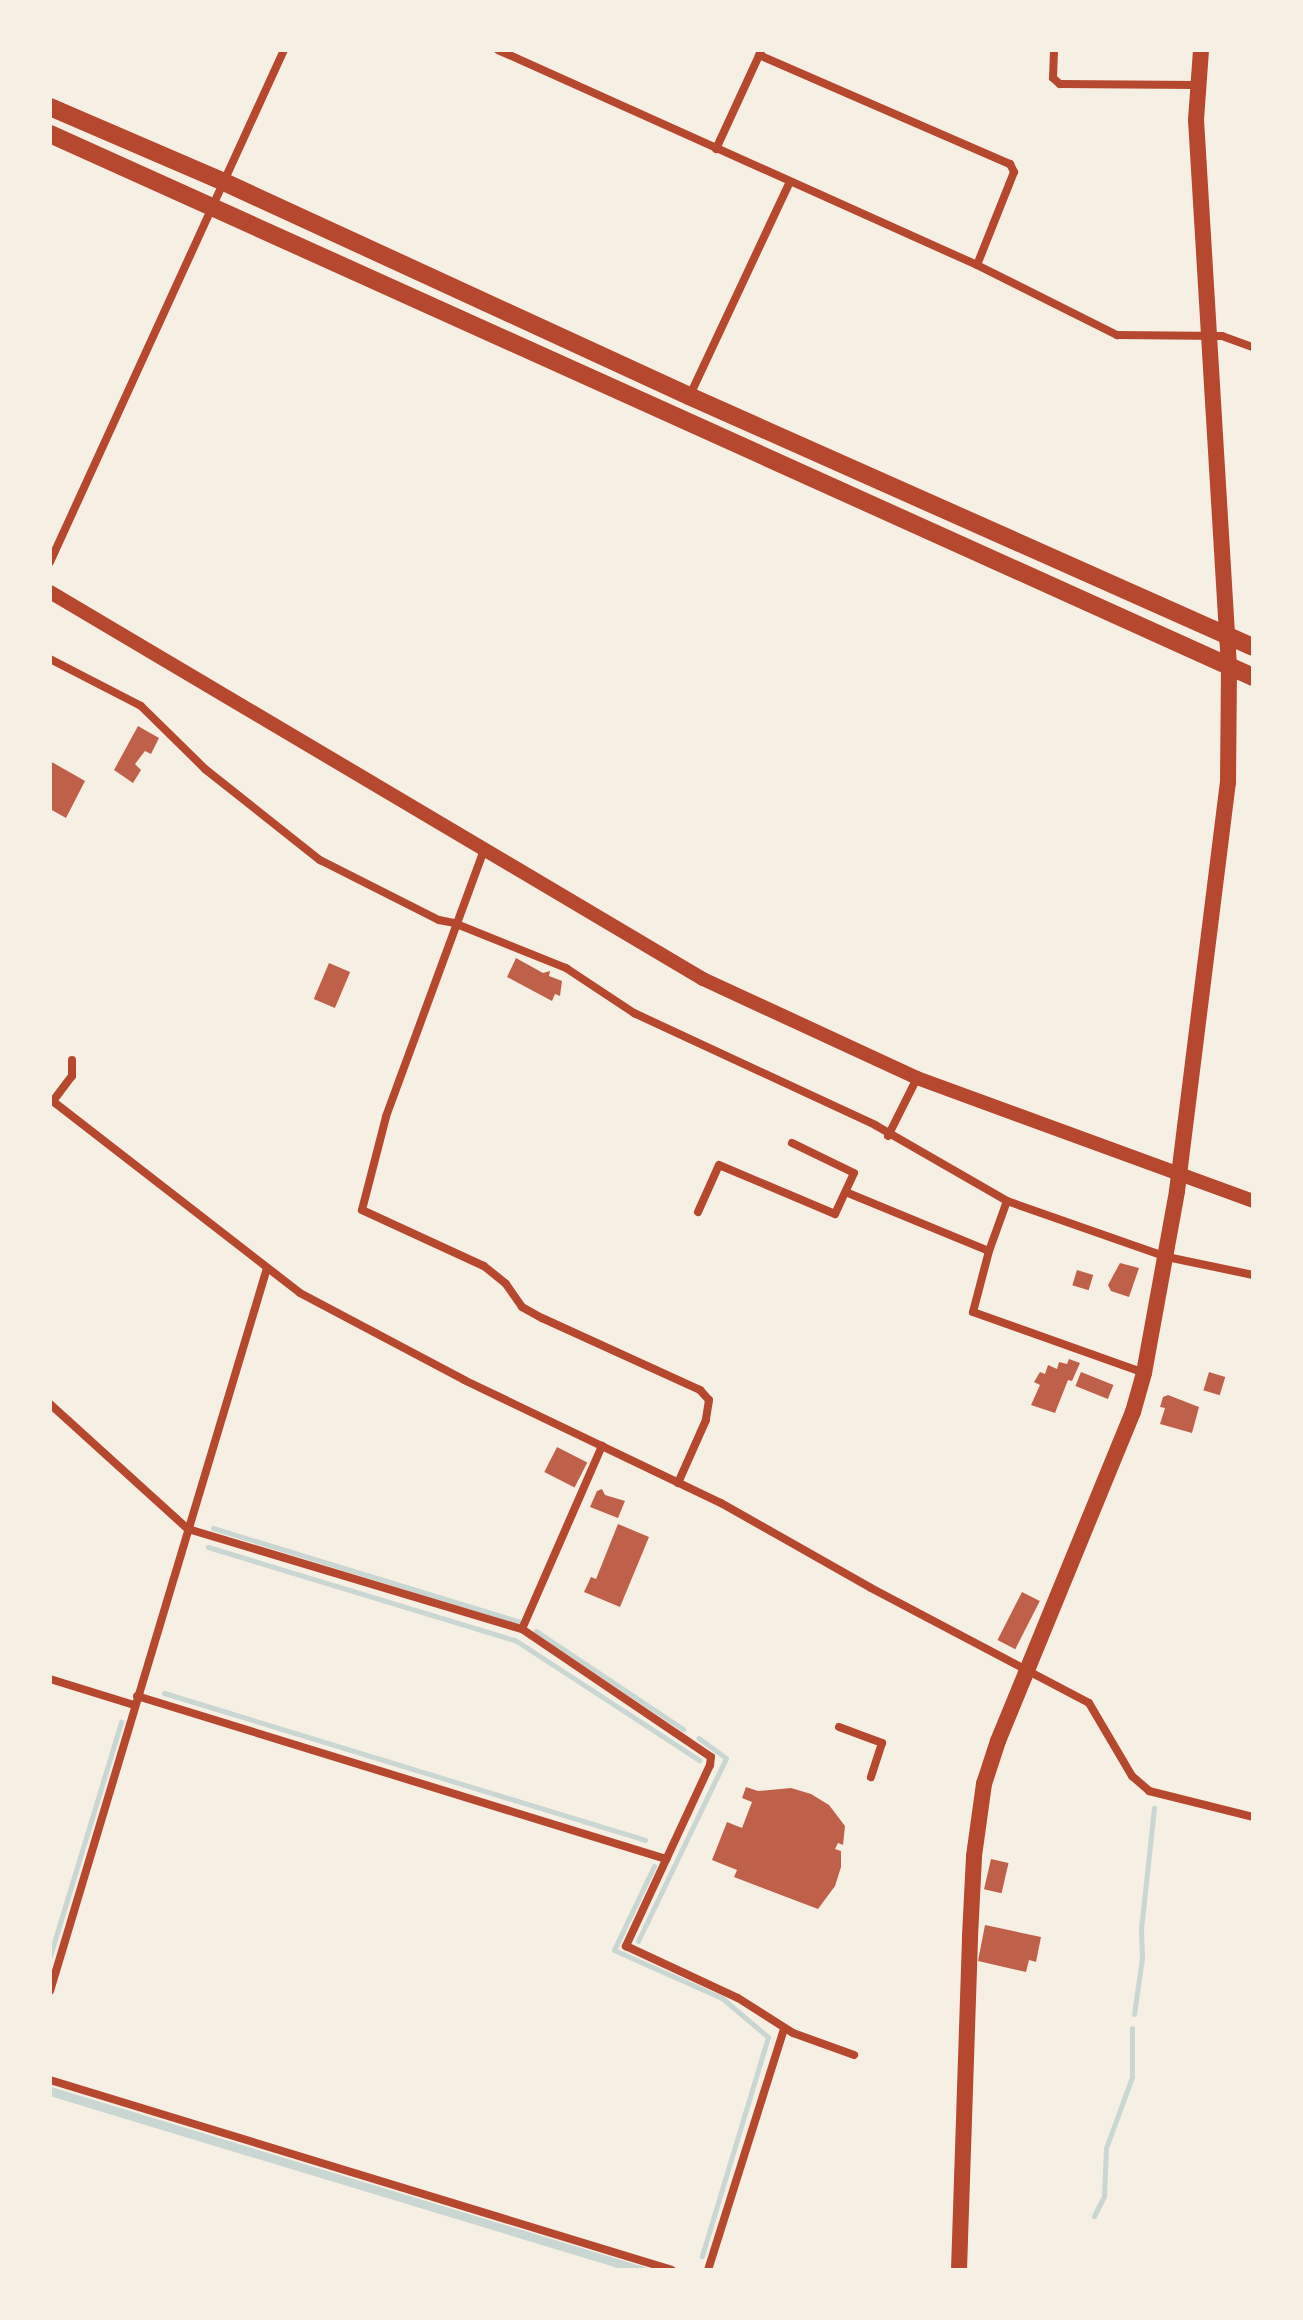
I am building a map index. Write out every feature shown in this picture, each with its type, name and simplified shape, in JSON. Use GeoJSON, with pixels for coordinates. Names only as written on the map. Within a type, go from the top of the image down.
{"type":"FeatureCollection","features":[{"type":"Feature","properties":{"kind":"highway"},"geometry":{"type":"LineString","coordinates":[[50,107],[224,182],[689,396],[1253,647]]}},
{"type":"Feature","properties":{"kind":"highway"},"geometry":{"type":"LineString","coordinates":[[50,134],[1253,677]]}},
{"type":"Feature","properties":{"kind":"main road"},"geometry":{"type":"LineString","coordinates":[[959,2270],[976,1834],[984,1784],[1026,1672],[1099,1499],[1144,1373],[1167,1257],[1228,783],[1229,667],[1196,120],[1201,50]]}},
{"type":"Feature","properties":{"kind":"street"},"geometry":{"type":"LineString","coordinates":[[50,562],[284,50]]}},
{"type":"Feature","properties":{"kind":"street"},"geometry":{"type":"LineString","coordinates":[[498,50],[977,265],[1117,335],[1222,336],[1253,347]]}},
{"type":"Feature","properties":{"kind":"street"},"geometry":{"type":"LineString","coordinates":[[1054,50],[1053,78],[1060,84],[1197,85]]}},
{"type":"Feature","properties":{"kind":"street"},"geometry":{"type":"LineString","coordinates":[[716,149],[760,52],[1010,164],[1014,172],[977,265]]}},
{"type":"Feature","properties":{"kind":"street"},"geometry":{"type":"LineString","coordinates":[[689,396],[790,182]]}},
{"type":"Feature","properties":{"kind":"street"},"geometry":{"type":"LineString","coordinates":[[50,592],[703,979],[917,1078],[1253,1201]]}},
{"type":"Feature","properties":{"kind":"street"},"geometry":{"type":"LineString","coordinates":[[50,659],[141,706],[205,769],[320,860],[439,920],[454,923],[566,968],[634,1013],[875,1125],[888,1136],[996,1192],[1007,1201],[1167,1257],[1253,1275]]}},
{"type":"Feature","properties":{"kind":"street"},"geometry":{"type":"LineString","coordinates":[[484,850],[454,923],[386,1117],[362,1210],[484,1266],[506,1284],[522,1307],[542,1318],[700,1390],[709,1400],[706,1420],[678,1483]]}},
{"type":"Feature","properties":{"kind":"street"},"geometry":{"type":"LineString","coordinates":[[72,1060],[72,1076],[52,1100],[300,1293],[678,1483],[1026,1672],[1089,1703],[1132,1776],[1149,1791],[1253,1817]]}},
{"type":"Feature","properties":{"kind":"street"},"geometry":{"type":"LineString","coordinates":[[888,1136],[917,1078]]}},
{"type":"Feature","properties":{"kind":"street"},"geometry":{"type":"LineString","coordinates":[[698,1212],[719,1165],[835,1214],[848,1193],[854,1173],[792,1143]]}},
{"type":"Feature","properties":{"kind":"street"},"geometry":{"type":"LineString","coordinates":[[848,1193],[989,1251]]}},
{"type":"Feature","properties":{"kind":"street"},"geometry":{"type":"LineString","coordinates":[[1007,1201],[989,1251],[973,1312],[1144,1373]]}},
{"type":"Feature","properties":{"kind":"street"},"geometry":{"type":"LineString","coordinates":[[50,1991],[267,1268]]}},
{"type":"Feature","properties":{"kind":"street"},"geometry":{"type":"LineString","coordinates":[[50,1404],[188,1529],[522,1629],[711,1757],[626,1946],[738,1998],[784,2029],[854,2055]]}},
{"type":"Feature","properties":{"kind":"street"},"geometry":{"type":"LineString","coordinates":[[522,1629],[602,1446]]}},
{"type":"Feature","properties":{"kind":"street"},"geometry":{"type":"LineString","coordinates":[[50,1679],[136,1701],[666,1859]]}},
{"type":"Feature","properties":{"kind":"street"},"geometry":{"type":"LineString","coordinates":[[839,1727],[882,1743],[871,1777]]}},
{"type":"Feature","properties":{"kind":"street"},"geometry":{"type":"LineString","coordinates":[[708,2270],[784,2029]]}},
{"type":"Feature","properties":{"kind":"street"},"geometry":{"type":"LineString","coordinates":[[50,2080],[672,2270]]}},
{"type":"Feature","properties":{"kind":"building"},"geometry":{"type":"Polygon","coordinates":[[[138,726],[159,738],[151,754],[145,751],[135,764],[141,770],[133,783],[114,770],[138,726]]]}},
{"type":"Feature","properties":{"kind":"building"},"geometry":{"type":"Polygon","coordinates":[[[50,761],[85,781],[66,818],[50,809],[50,761]]]}},
{"type":"Feature","properties":{"kind":"building"},"geometry":{"type":"Polygon","coordinates":[[[516,958],[543,973],[550,971],[549,976],[562,981],[560,996],[555,994],[552,1001],[507,977],[516,958]]]}},
{"type":"Feature","properties":{"kind":"building"},"geometry":{"type":"Polygon","coordinates":[[[329,963],[350,972],[335,1008],[314,999],[329,963]]]}},
{"type":"Feature","properties":{"kind":"building"},"geometry":{"type":"Polygon","coordinates":[[[1120,1263],[1139,1268],[1129,1297],[1111,1291],[1108,1285],[1120,1263]]]}},
{"type":"Feature","properties":{"kind":"building"},"geometry":{"type":"Polygon","coordinates":[[[1077,1270],[1093,1275],[1089,1290],[1072,1285],[1077,1270]]]}},
{"type":"Feature","properties":{"kind":"building"},"geometry":{"type":"Polygon","coordinates":[[[1069,1359],[1080,1363],[1072,1381],[1068,1380],[1055,1413],[1031,1405],[1040,1385],[1034,1382],[1040,1372],[1045,1374],[1048,1365],[1057,1369],[1059,1362],[1067,1364],[1069,1359]]]}},
{"type":"Feature","properties":{"kind":"building"},"geometry":{"type":"Polygon","coordinates":[[[1081,1372],[1113,1385],[1108,1399],[1075,1386],[1081,1372]]]}},
{"type":"Feature","properties":{"kind":"building"},"geometry":{"type":"Polygon","coordinates":[[[1209,1372],[1225,1377],[1220,1395],[1203,1390],[1209,1372]]]}},
{"type":"Feature","properties":{"kind":"building"},"geometry":{"type":"Polygon","coordinates":[[[1168,1395],[1199,1407],[1192,1433],[1160,1424],[1165,1408],[1160,1407],[1163,1397],[1168,1395]]]}},
{"type":"Feature","properties":{"kind":"building"},"geometry":{"type":"Polygon","coordinates":[[[557,1447],[587,1462],[575,1487],[544,1472],[557,1447]]]}},
{"type":"Feature","properties":{"kind":"building"},"geometry":{"type":"Polygon","coordinates":[[[602,1489],[605,1495],[625,1501],[618,1518],[590,1507],[597,1491],[602,1489]]]}},
{"type":"Feature","properties":{"kind":"building"},"geometry":{"type":"Polygon","coordinates":[[[618,1524],[649,1537],[620,1607],[584,1592],[591,1577],[596,1579],[618,1524]]]}},
{"type":"Feature","properties":{"kind":"building"},"geometry":{"type":"Polygon","coordinates":[[[1022,1592],[1040,1601],[1015,1649],[997,1640],[1022,1592]]]}},
{"type":"Feature","properties":{"kind":"building"},"geometry":{"type":"Polygon","coordinates":[[[746,1787],[758,1791],[791,1788],[811,1794],[829,1805],[845,1826],[843,1845],[838,1843],[835,1849],[841,1851],[841,1867],[835,1886],[818,1909],[734,1877],[737,1870],[712,1860],[727,1822],[742,1828],[752,1802],[742,1798],[746,1787]]]}},
{"type":"Feature","properties":{"kind":"building"},"geometry":{"type":"Polygon","coordinates":[[[991,1859],[1009,1863],[1002,1893],[984,1889],[991,1859]]]}},
{"type":"Feature","properties":{"kind":"building"},"geometry":{"type":"Polygon","coordinates":[[[985,1925],[1041,1937],[1036,1962],[1029,1960],[1026,1972],[978,1961],[985,1925]]]}},
{"type":"Feature","properties":{"kind":"waterway"},"geometry":{"type":"LineString","coordinates":[[213,1528],[521,1622]]}},
{"type":"Feature","properties":{"kind":"waterway"},"geometry":{"type":"LineString","coordinates":[[208,1547],[515,1640],[699,1760]]}},
{"type":"Feature","properties":{"kind":"waterway"},"geometry":{"type":"LineString","coordinates":[[536,1631],[683,1729]]}},
{"type":"Feature","properties":{"kind":"waterway"},"geometry":{"type":"LineString","coordinates":[[164,1693],[645,1840]]}},
{"type":"Feature","properties":{"kind":"waterway"},"geometry":{"type":"LineString","coordinates":[[50,1956],[121,1722]]}},
{"type":"Feature","properties":{"kind":"waterway"},"geometry":{"type":"LineString","coordinates":[[638,1941],[726,1758],[698,1738]]}},
{"type":"Feature","properties":{"kind":"waterway"},"geometry":{"type":"LineString","coordinates":[[1134,2014],[1142,1958],[1141,1929],[1154,1808]]}},
{"type":"Feature","properties":{"kind":"waterway"},"geometry":{"type":"LineString","coordinates":[[654,1866],[614,1950],[722,1998],[768,2037],[702,2256]]}},
{"type":"Feature","properties":{"kind":"waterway"},"geometry":{"type":"LineString","coordinates":[[1094,2216],[1104,2196],[1106,2148],[1132,2077],[1132,2028]]}},
{"type":"Feature","properties":{"kind":"waterway"},"geometry":{"type":"LineString","coordinates":[[50,2089],[646,2270]]}},
{"type":"Feature","properties":{"kind":"waterway"},"geometry":{"type":"LineString","coordinates":[[50,2093],[634,2270]]}}]}
